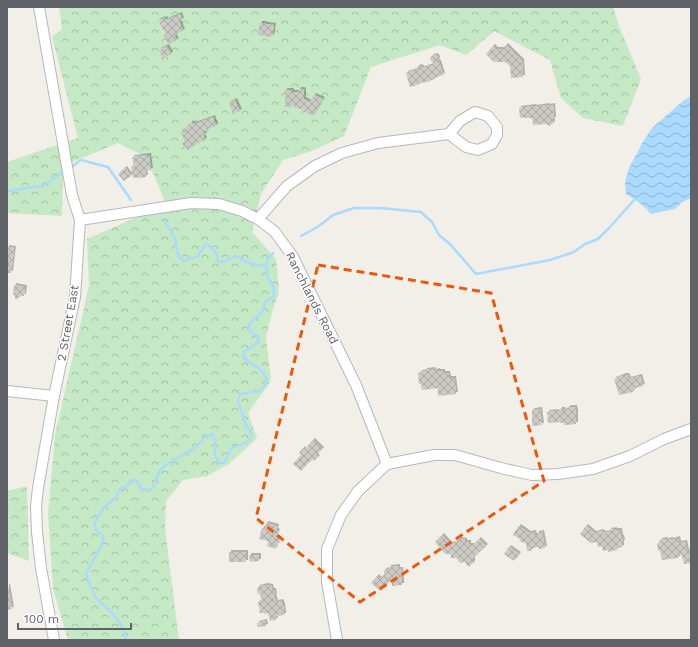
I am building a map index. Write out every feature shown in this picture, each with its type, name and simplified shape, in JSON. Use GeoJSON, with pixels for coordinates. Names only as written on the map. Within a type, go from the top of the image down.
{"type":"FeatureCollection","features":[{"type":"Feature","properties":{"kind":"street","name":"2 Street East"},"geometry":{"type":"LineString","coordinates":[[39,7],[72,195],[80,220],[75,297],[54,396],[38,488],[36,512],[41,568],[54,640]]}},
{"type":"Feature","properties":{"kind":"street"},"geometry":{"type":"LineString","coordinates":[[258,219],[287,186],[315,166],[342,153],[378,143],[449,134],[460,121],[475,112],[488,116],[497,127],[497,135],[492,144],[478,150],[466,147],[449,134]]}},
{"type":"Feature","properties":{"kind":"street","name":"Ranchlands Road"},"geometry":{"type":"LineString","coordinates":[[80,220],[191,203],[219,204],[242,211],[258,219],[275,232],[293,257],[356,385],[387,464]]}},
{"type":"Feature","properties":{"kind":"street"},"geometry":{"type":"LineString","coordinates":[[7,391],[54,396]]}},
{"type":"Feature","properties":{"kind":"street"},"geometry":{"type":"LineString","coordinates":[[337,640],[327,582],[327,549],[341,515],[358,491],[387,464],[434,455],[454,455],[532,475],[558,474],[593,469],[630,456],[664,439],[691,429]]}},
{"type":"Feature","properties":{"kind":"highlighted area"},"geometry":{"type":"Polygon","coordinates":[[[318,265],[491,293],[544,481],[360,602],[256,518],[318,265]]]}},
{"type":"Feature","properties":{"kind":"green space"},"geometry":{"type":"Polygon","coordinates":[[[59,7],[613,7],[619,26],[641,79],[623,126],[583,118],[561,98],[550,60],[494,31],[466,55],[440,45],[371,67],[344,136],[312,151],[283,160],[261,194],[252,232],[276,259],[279,292],[266,336],[271,381],[248,413],[257,438],[229,464],[207,476],[183,480],[166,501],[165,529],[179,640],[68,640],[53,589],[48,514],[55,435],[89,286],[87,239],[166,204],[146,157],[118,143],[63,166],[62,216],[7,213],[7,162],[78,138],[52,37],[62,29],[59,7]]]}},
{"type":"Feature","properties":{"kind":"green space"},"geometry":{"type":"Polygon","coordinates":[[[27,486],[29,561],[7,553],[7,491],[27,486]]]}},
{"type":"Feature","properties":{"kind":"water"},"geometry":{"type":"Polygon","coordinates":[[[691,96],[691,198],[682,202],[675,209],[651,214],[640,203],[626,194],[625,182],[629,168],[652,128],[683,101],[691,96]]]}},
{"type":"Feature","properties":{"kind":"building"},"geometry":{"type":"Polygon","coordinates":[[[180,14],[182,20],[179,21],[183,31],[174,35],[177,40],[168,44],[164,35],[166,34],[158,20],[165,18],[166,20],[180,14]]]}},
{"type":"Feature","properties":{"kind":"building"},"geometry":{"type":"Polygon","coordinates":[[[260,23],[274,25],[272,37],[258,35],[260,23]]]}},
{"type":"Feature","properties":{"kind":"building"},"geometry":{"type":"Polygon","coordinates":[[[506,45],[522,61],[523,77],[511,78],[510,66],[505,62],[494,62],[486,54],[493,46],[496,49],[503,49],[506,45]]]}},
{"type":"Feature","properties":{"kind":"building"},"geometry":{"type":"Polygon","coordinates":[[[167,46],[171,54],[162,58],[159,50],[167,46]]]}},
{"type":"Feature","properties":{"kind":"building"},"geometry":{"type":"Polygon","coordinates":[[[435,55],[437,56],[437,61],[439,62],[443,75],[434,78],[435,79],[431,81],[422,83],[419,82],[420,84],[410,87],[406,73],[416,70],[417,67],[420,66],[423,68],[432,65],[433,62],[430,58],[435,55]]]}},
{"type":"Feature","properties":{"kind":"building"},"geometry":{"type":"Polygon","coordinates":[[[299,89],[304,90],[304,99],[310,102],[314,95],[323,99],[313,116],[299,108],[294,108],[294,106],[285,107],[285,90],[298,92],[299,89]]]}},
{"type":"Feature","properties":{"kind":"building"},"geometry":{"type":"Polygon","coordinates":[[[235,100],[240,111],[233,114],[229,103],[235,100]]]}},
{"type":"Feature","properties":{"kind":"building"},"geometry":{"type":"Polygon","coordinates":[[[553,105],[554,119],[552,119],[553,123],[549,126],[547,124],[533,125],[532,118],[520,118],[519,108],[553,105]]]}},
{"type":"Feature","properties":{"kind":"building"},"geometry":{"type":"Polygon","coordinates":[[[213,117],[216,126],[203,131],[205,140],[188,149],[184,147],[182,143],[185,142],[181,133],[187,131],[186,127],[192,123],[194,124],[213,117]]]}},
{"type":"Feature","properties":{"kind":"building"},"geometry":{"type":"Polygon","coordinates":[[[149,155],[151,170],[145,171],[146,177],[133,178],[131,166],[134,166],[132,157],[149,155]]]}},
{"type":"Feature","properties":{"kind":"building"},"geometry":{"type":"Polygon","coordinates":[[[125,168],[131,176],[124,181],[118,174],[125,168]]]}},
{"type":"Feature","properties":{"kind":"building"},"geometry":{"type":"Polygon","coordinates":[[[7,247],[14,248],[11,273],[7,273],[7,247]]]}},
{"type":"Feature","properties":{"kind":"building"},"geometry":{"type":"Polygon","coordinates":[[[14,285],[25,287],[24,296],[18,295],[18,299],[15,299],[15,295],[13,295],[14,285]]]}},
{"type":"Feature","properties":{"kind":"building"},"geometry":{"type":"Polygon","coordinates":[[[433,369],[434,371],[438,370],[443,371],[443,373],[448,373],[449,378],[454,378],[456,394],[438,396],[438,388],[422,390],[421,384],[419,384],[418,373],[433,369]]]}},
{"type":"Feature","properties":{"kind":"building"},"geometry":{"type":"Polygon","coordinates":[[[627,375],[629,379],[640,376],[643,386],[632,389],[633,392],[619,395],[614,379],[627,375]]]}},
{"type":"Feature","properties":{"kind":"building"},"geometry":{"type":"Polygon","coordinates":[[[570,407],[575,407],[576,424],[564,425],[564,423],[560,422],[548,423],[547,412],[559,411],[560,409],[563,409],[564,411],[570,407]]]}},
{"type":"Feature","properties":{"kind":"building"},"geometry":{"type":"Polygon","coordinates":[[[540,409],[542,425],[532,426],[532,410],[540,409]]]}},
{"type":"Feature","properties":{"kind":"building"},"geometry":{"type":"Polygon","coordinates":[[[313,440],[322,449],[316,455],[318,457],[314,461],[312,459],[301,471],[293,464],[301,455],[299,453],[303,448],[304,450],[313,440]]]}},
{"type":"Feature","properties":{"kind":"building"},"geometry":{"type":"Polygon","coordinates":[[[266,523],[277,526],[276,530],[278,531],[275,537],[278,537],[277,544],[279,545],[276,545],[275,549],[267,546],[268,541],[259,539],[262,528],[265,529],[266,523]]]}},
{"type":"Feature","properties":{"kind":"building"},"geometry":{"type":"Polygon","coordinates":[[[519,526],[529,533],[534,532],[535,536],[537,533],[542,532],[545,548],[532,548],[531,551],[527,551],[526,544],[513,535],[519,526]]]}},
{"type":"Feature","properties":{"kind":"building"},"geometry":{"type":"Polygon","coordinates":[[[586,526],[594,533],[602,531],[603,533],[610,532],[609,530],[615,529],[620,530],[623,542],[622,547],[608,552],[608,550],[603,551],[602,546],[598,547],[597,542],[591,543],[580,534],[586,526]]]}},
{"type":"Feature","properties":{"kind":"building"},"geometry":{"type":"Polygon","coordinates":[[[442,535],[451,545],[452,543],[455,544],[455,542],[458,542],[459,539],[469,542],[469,545],[473,545],[479,539],[486,546],[473,558],[473,563],[469,567],[465,561],[460,563],[457,558],[451,558],[451,554],[445,554],[435,542],[442,535]]]}},
{"type":"Feature","properties":{"kind":"building"},"geometry":{"type":"Polygon","coordinates":[[[678,538],[679,543],[685,542],[687,551],[691,550],[691,563],[684,564],[681,553],[679,554],[678,558],[662,560],[657,545],[660,540],[665,539],[667,541],[678,538]]]}},
{"type":"Feature","properties":{"kind":"building"},"geometry":{"type":"Polygon","coordinates":[[[509,547],[519,554],[514,561],[504,554],[509,547]]]}},
{"type":"Feature","properties":{"kind":"building"},"geometry":{"type":"Polygon","coordinates":[[[229,552],[246,552],[246,562],[229,562],[229,552]]]}},
{"type":"Feature","properties":{"kind":"building"},"geometry":{"type":"Polygon","coordinates":[[[249,555],[259,555],[259,561],[250,562],[249,555]]]}},
{"type":"Feature","properties":{"kind":"building"},"geometry":{"type":"Polygon","coordinates":[[[398,566],[398,569],[401,569],[402,585],[392,586],[392,581],[390,581],[380,591],[371,583],[377,576],[380,579],[384,575],[384,570],[389,569],[389,567],[398,566]]]}},
{"type":"Feature","properties":{"kind":"building"},"geometry":{"type":"Polygon","coordinates":[[[266,585],[271,586],[272,590],[274,590],[276,602],[281,601],[283,605],[284,615],[275,616],[276,620],[270,621],[268,613],[260,613],[258,602],[262,601],[257,589],[258,587],[266,585]]]}},
{"type":"Feature","properties":{"kind":"building"},"geometry":{"type":"Polygon","coordinates":[[[7,586],[12,609],[7,610],[7,586]]]}},
{"type":"Feature","properties":{"kind":"building"},"geometry":{"type":"Polygon","coordinates":[[[265,621],[266,626],[258,627],[257,623],[265,621]]]}},
{"type":"Feature","properties":{"kind":"waterway"},"geometry":{"type":"LineString","coordinates":[[70,168],[81,160],[108,167],[131,200]]}},
{"type":"Feature","properties":{"kind":"waterway"},"geometry":{"type":"LineString","coordinates":[[7,191],[43,186],[66,170]]}},
{"type":"Feature","properties":{"kind":"waterway"},"geometry":{"type":"LineString","coordinates":[[301,236],[319,226],[333,215],[354,208],[380,208],[421,212],[432,222],[439,235],[450,244],[476,274],[550,260],[574,252],[585,244],[598,239],[635,199]]}},
{"type":"Feature","properties":{"kind":"waterway"},"geometry":{"type":"LineString","coordinates":[[165,221],[175,239],[179,258],[184,261],[198,256],[206,244],[211,247],[217,255],[218,261],[224,262],[235,256],[254,265],[266,265]]}},
{"type":"Feature","properties":{"kind":"waterway"},"geometry":{"type":"LineString","coordinates":[[266,265],[268,259],[273,253]]}},
{"type":"Feature","properties":{"kind":"waterway"},"geometry":{"type":"LineString","coordinates":[[126,640],[117,619],[94,594],[86,574],[103,542],[103,536],[96,530],[94,523],[107,504],[114,500],[120,489],[127,486],[130,481],[135,480],[141,489],[152,489],[160,470],[167,464],[196,447],[206,436],[212,434],[216,443],[215,457],[221,463],[224,463],[232,447],[243,444],[251,437],[250,430],[246,426],[238,400],[240,394],[258,391],[263,388],[267,381],[263,372],[244,358],[244,352],[258,342],[259,337],[252,333],[248,327],[263,311],[265,302],[274,296],[273,286],[268,278],[266,265]]}}]}
